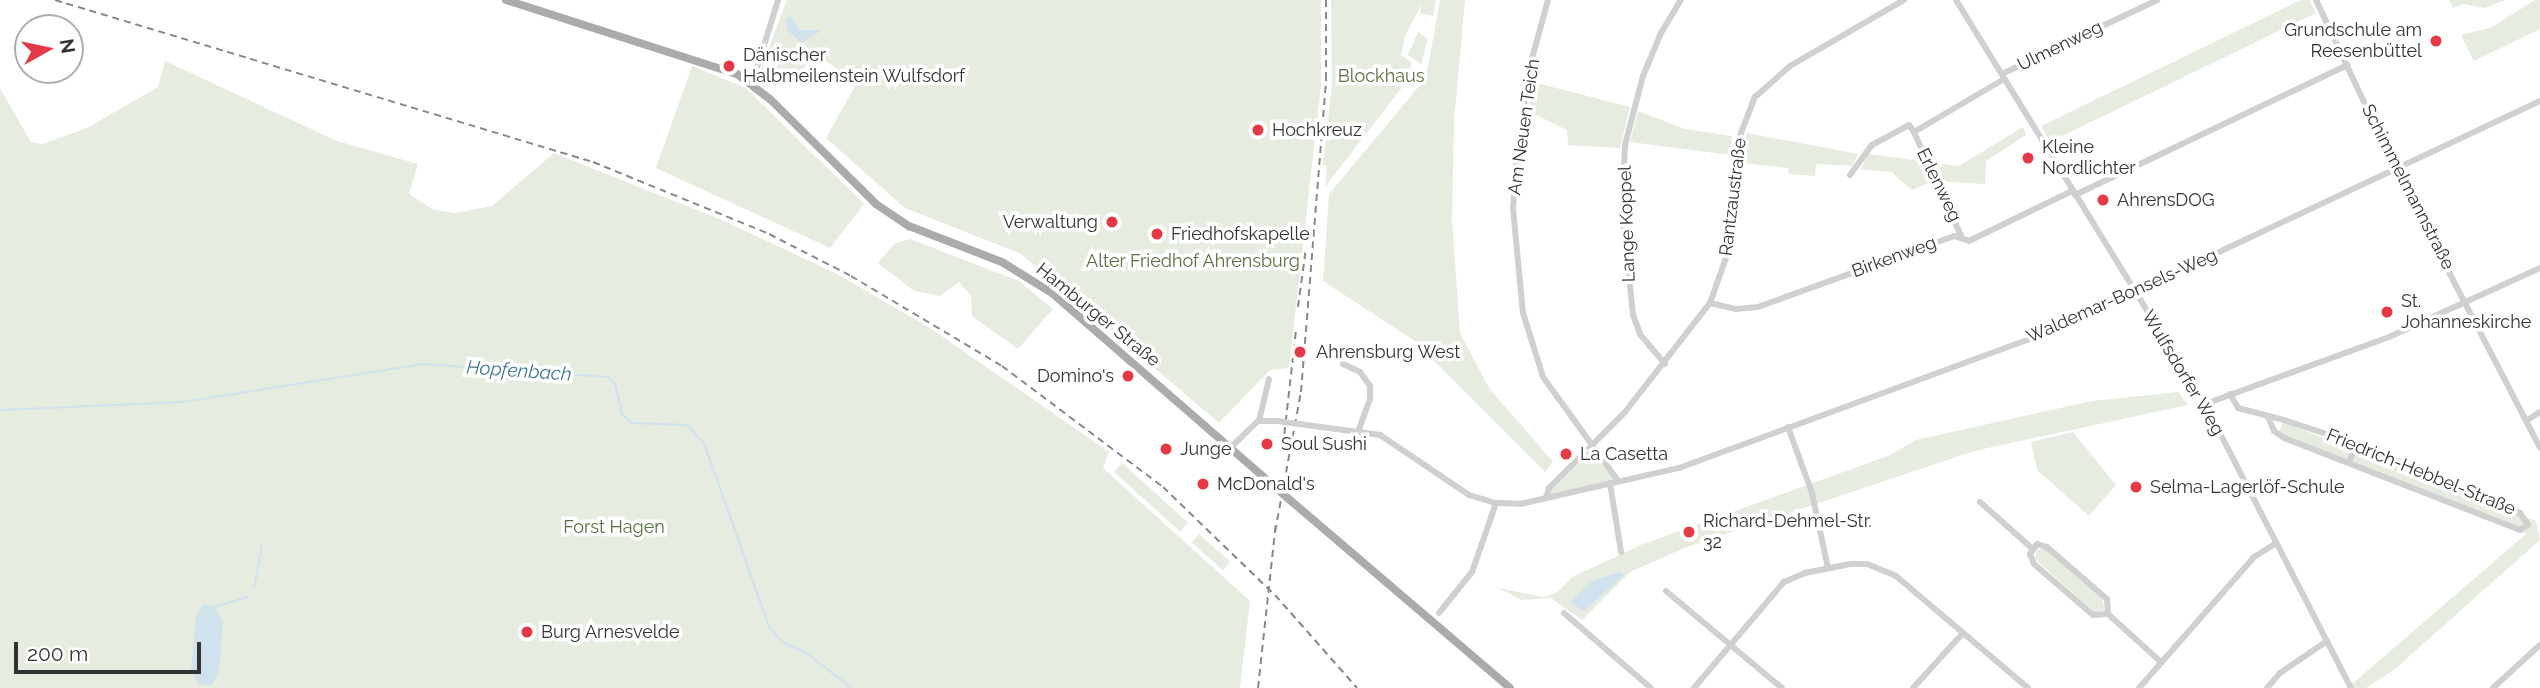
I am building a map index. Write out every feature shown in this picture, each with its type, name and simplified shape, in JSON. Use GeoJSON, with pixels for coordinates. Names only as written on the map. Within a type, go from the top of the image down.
{"type":"FeatureCollection","features":[{"type":"Feature","properties":{"kind":"main road","name":"Hamburger Straße"},"geometry":{"type":"LineString","coordinates":[[509,0],[718,66],[748,81],[876,204],[909,226],[1002,262],[1052,293],[1510,688]]}},
{"type":"Feature","properties":{"kind":"street"},"geometry":{"type":"LineString","coordinates":[[748,81],[758,65],[778,0]]}},
{"type":"Feature","properties":{"kind":"street","name":"Am Neuen Teich"},"geometry":{"type":"LineString","coordinates":[[1548,0],[1530,66],[1517,154],[1516,260],[1523,313],[1543,377],[1593,444],[1614,482]]}},
{"type":"Feature","properties":{"kind":"street","name":"Lange Koppel"},"geometry":{"type":"LineString","coordinates":[[1665,364],[1640,334],[1633,315],[1624,248],[1625,145],[1643,76],[1661,33],[1681,0]]}},
{"type":"Feature","properties":{"kind":"street","name":"Rantzaustraße"},"geometry":{"type":"LineString","coordinates":[[1546,498],[1549,488],[1665,364],[1710,303],[1727,255],[1741,133],[1755,97],[1790,66],[1904,0]]}},
{"type":"Feature","properties":{"kind":"street","name":"Wulfsdorfer Weg"},"geometry":{"type":"LineString","coordinates":[[1956,0],[2205,404],[2351,688]]}},
{"type":"Feature","properties":{"kind":"street","name":"Ulmenweg"},"geometry":{"type":"LineString","coordinates":[[1850,175],[1872,145],[1909,125],[1914,132],[2003,77],[2157,0]]}},
{"type":"Feature","properties":{"kind":"street","name":"Schimmelmannstraße"},"geometry":{"type":"LineString","coordinates":[[2316,0],[2395,168],[2540,448]]}},
{"type":"Feature","properties":{"kind":"street","name":"Birkenweg"},"geometry":{"type":"LineString","coordinates":[[1710,303],[1736,309],[1758,306],[1954,236],[1969,241],[2348,65]]}},
{"type":"Feature","properties":{"kind":"street","name":"Waldemar-Bonsels-Weg"},"geometry":{"type":"LineString","coordinates":[[1259,421],[1359,429],[1397,443],[1469,495],[1496,503],[1546,498],[1679,468],[2051,331],[2540,101]]}},
{"type":"Feature","properties":{"kind":"street","name":"Erlenweg"},"geometry":{"type":"LineString","coordinates":[[1914,132],[1962,238]]}},
{"type":"Feature","properties":{"kind":"street"},"geometry":{"type":"LineString","coordinates":[[2205,404],[2338,357],[2467,304],[2540,268]]}},
{"type":"Feature","properties":{"kind":"street"},"geometry":{"type":"LineString","coordinates":[[1343,364],[1360,372],[1370,386],[1370,399],[1359,429]]}},
{"type":"Feature","properties":{"kind":"street"},"geometry":{"type":"LineString","coordinates":[[1230,448],[1259,421],[1269,379]]}},
{"type":"Feature","properties":{"kind":"street","name":"Friedrich-Hebbel-Straße"},"geometry":{"type":"LineString","coordinates":[[2230,394],[2238,408],[2270,421],[2357,444],[2520,513],[2528,525],[2520,530],[2277,435],[2270,421]]}},
{"type":"Feature","properties":{"kind":"street"},"geometry":{"type":"LineString","coordinates":[[2526,421],[2540,412]]}},
{"type":"Feature","properties":{"kind":"street"},"geometry":{"type":"LineString","coordinates":[[1788,426],[1812,493],[1828,568]]}},
{"type":"Feature","properties":{"kind":"street"},"geometry":{"type":"LineString","coordinates":[[2349,462],[2357,444]]}},
{"type":"Feature","properties":{"kind":"street"},"geometry":{"type":"LineString","coordinates":[[2429,493],[2434,477]]}},
{"type":"Feature","properties":{"kind":"street"},"geometry":{"type":"LineString","coordinates":[[1614,482],[1621,552]]}},
{"type":"Feature","properties":{"kind":"street"},"geometry":{"type":"LineString","coordinates":[[1980,502],[2033,548],[2047,547],[2107,600],[2108,614],[2161,662]]}},
{"type":"Feature","properties":{"kind":"street"},"geometry":{"type":"LineString","coordinates":[[1439,613],[1472,572],[1496,503]]}},
{"type":"Feature","properties":{"kind":"street"},"geometry":{"type":"LineString","coordinates":[[2139,688],[2253,557],[2276,543]]}},
{"type":"Feature","properties":{"kind":"street"},"geometry":{"type":"LineString","coordinates":[[2033,548],[2034,565],[2093,615],[2108,614]]}},
{"type":"Feature","properties":{"kind":"street"},"geometry":{"type":"LineString","coordinates":[[1694,688],[1784,582],[1828,568],[1867,564],[1882,569],[2028,688]]}},
{"type":"Feature","properties":{"kind":"street"},"geometry":{"type":"LineString","coordinates":[[1666,591],[1782,688]]}},
{"type":"Feature","properties":{"kind":"street"},"geometry":{"type":"LineString","coordinates":[[1564,613],[1651,688]]}},
{"type":"Feature","properties":{"kind":"street"},"geometry":{"type":"LineString","coordinates":[[1913,688],[1961,635]]}},
{"type":"Feature","properties":{"kind":"street"},"geometry":{"type":"LineString","coordinates":[[2267,688],[2280,673],[2326,641]]}},
{"type":"Feature","properties":{"kind":"street"},"geometry":{"type":"LineString","coordinates":[[2498,686],[2540,645]]}},
{"type":"Feature","properties":{"kind":"green space","name":"Alter Friedhof Ahrensburg"},"geometry":{"type":"Polygon","coordinates":[[[787,0],[1321,0],[1321,86],[1289,368],[1270,370],[1219,423],[1021,254],[905,208],[826,138],[858,81],[815,55],[800,73],[790,70],[778,80],[770,72],[762,79],[758,76],[787,0]]]}},
{"type":"Feature","properties":{"kind":"green space","name":"Blockhaus"},"geometry":{"type":"Polygon","coordinates":[[[1331,0],[1436,0],[1433,16],[1420,13],[1422,4],[1405,36],[1401,55],[1412,63],[1407,81],[1325,187],[1327,166],[1323,165],[1332,84],[1331,0]]]}},
{"type":"Feature","properties":{"kind":"green space"},"geometry":{"type":"Polygon","coordinates":[[[1440,0],[1465,0],[1454,122],[1452,220],[1460,333],[1489,388],[1553,462],[1545,472],[1412,339],[1323,281],[1329,194],[1426,78],[1440,0]]]}},
{"type":"Feature","properties":{"kind":"green space"},"geometry":{"type":"Polygon","coordinates":[[[2301,0],[2309,0],[2316,13],[2050,142],[2041,126],[2301,0]]]}},
{"type":"Feature","properties":{"kind":"green space"},"geometry":{"type":"Polygon","coordinates":[[[2449,0],[2505,0],[2484,8],[2463,4],[2453,8],[2449,0]]]}},
{"type":"Feature","properties":{"kind":"green space"},"geometry":{"type":"Polygon","coordinates":[[[2535,0],[2540,0],[2540,29],[2474,61],[2461,35],[2492,27],[2535,0]]]}},
{"type":"Feature","properties":{"kind":"green space"},"geometry":{"type":"Polygon","coordinates":[[[1418,32],[1428,39],[1421,64],[1408,55],[1418,32]]]}},
{"type":"Feature","properties":{"kind":"green space","name":"Forst Hagen"},"geometry":{"type":"Polygon","coordinates":[[[165,61],[337,141],[418,164],[409,194],[432,209],[454,213],[492,206],[554,153],[722,220],[837,274],[930,328],[1109,452],[1103,468],[1250,601],[1240,688],[0,688],[0,88],[31,142],[42,144],[87,128],[158,87],[165,61]]]}},
{"type":"Feature","properties":{"kind":"green space"},"geometry":{"type":"Polygon","coordinates":[[[692,66],[746,88],[864,204],[830,248],[656,168],[692,66]]]}},
{"type":"Feature","properties":{"kind":"green space"},"geometry":{"type":"Polygon","coordinates":[[[1533,82],[1630,107],[1620,148],[1568,145],[1567,130],[1528,111],[1533,82]]]}},
{"type":"Feature","properties":{"kind":"green space"},"geometry":{"type":"Polygon","coordinates":[[[1638,111],[1685,129],[1732,136],[1730,155],[1630,142],[1638,111]]]}},
{"type":"Feature","properties":{"kind":"green space"},"geometry":{"type":"Polygon","coordinates":[[[2023,127],[2026,135],[1986,161],[1985,184],[1934,181],[1912,190],[1891,172],[1861,169],[1868,154],[1959,166],[2023,127]]]}},
{"type":"Feature","properties":{"kind":"green space"},"geometry":{"type":"Polygon","coordinates":[[[1746,133],[1858,154],[1852,166],[1816,164],[1815,176],[1789,174],[1788,168],[1744,163],[1746,133]]]}},
{"type":"Feature","properties":{"kind":"green space"},"geometry":{"type":"Polygon","coordinates":[[[910,239],[1019,281],[1053,309],[1018,349],[972,316],[971,296],[959,282],[940,296],[914,291],[878,263],[894,244],[910,239]]]}},
{"type":"Feature","properties":{"kind":"green space"},"geometry":{"type":"Polygon","coordinates":[[[2178,392],[2188,405],[1974,451],[1687,547],[1630,572],[1582,620],[1551,598],[1522,600],[1498,588],[1543,597],[1556,593],[1574,576],[1643,544],[1888,456],[1916,440],[2092,401],[2178,392]]]}},
{"type":"Feature","properties":{"kind":"green space"},"geometry":{"type":"Polygon","coordinates":[[[2283,422],[2536,521],[2540,540],[2395,669],[2366,688],[2354,688],[2352,684],[2526,534],[2290,438],[2279,432],[2283,422]]]}},
{"type":"Feature","properties":{"kind":"green space"},"geometry":{"type":"Polygon","coordinates":[[[2073,432],[2116,485],[2089,516],[2037,470],[2031,442],[2073,432]]]}},
{"type":"Feature","properties":{"kind":"green space"},"geometry":{"type":"Polygon","coordinates":[[[1591,448],[1614,480],[1549,496],[1548,491],[1591,448]]]}},
{"type":"Feature","properties":{"kind":"green space"},"geometry":{"type":"Polygon","coordinates":[[[1122,463],[1188,523],[1180,531],[1114,472],[1122,463]]]}},
{"type":"Feature","properties":{"kind":"green space"},"geometry":{"type":"Polygon","coordinates":[[[1199,534],[1230,562],[1223,570],[1192,542],[1199,534]]]}},
{"type":"Feature","properties":{"kind":"green space"},"geometry":{"type":"Polygon","coordinates":[[[2045,548],[2102,598],[2105,611],[2094,612],[2035,559],[2037,550],[2045,548]]]}},
{"type":"Feature","properties":{"kind":"water"},"geometry":{"type":"Polygon","coordinates":[[[790,16],[800,30],[822,30],[802,43],[788,31],[786,19],[790,16]]]}},
{"type":"Feature","properties":{"kind":"water"},"geometry":{"type":"Polygon","coordinates":[[[1620,572],[1624,575],[1584,611],[1570,602],[1592,581],[1620,572]]]}},
{"type":"Feature","properties":{"kind":"water"},"geometry":{"type":"Polygon","coordinates":[[[203,604],[215,607],[223,622],[219,672],[211,686],[198,684],[191,671],[196,616],[203,604]]]}},
{"type":"Feature","properties":{"kind":"waterway","name":"Hopfenbach"},"geometry":{"type":"LineString","coordinates":[[0,410],[183,402],[423,364],[608,377],[615,384],[622,414],[632,423],[687,425],[704,443],[769,627],[784,643],[805,652],[852,688]]}},
{"type":"Feature","properties":{"kind":"waterway"},"geometry":{"type":"LineString","coordinates":[[254,588],[262,546]]}},
{"type":"Feature","properties":{"kind":"waterway"},"geometry":{"type":"LineString","coordinates":[[215,607],[247,597]]}},
{"type":"Feature","properties":{"kind":"railway"},"geometry":{"type":"LineString","coordinates":[[55,0],[593,162],[769,234],[851,276],[1002,366],[1163,487],[1275,595],[1357,688]]}},
{"type":"Feature","properties":{"kind":"railway"},"geometry":{"type":"LineString","coordinates":[[1275,532],[1301,392],[1326,79],[1326,0]]}},
{"type":"Feature","properties":{"kind":"railway"},"geometry":{"type":"LineString","coordinates":[[1298,307],[1306,248]]}},
{"type":"Feature","properties":{"kind":"railway"},"geometry":{"type":"LineString","coordinates":[[1283,446],[1296,331]]}},
{"type":"Feature","properties":{"kind":"railway"},"geometry":{"type":"LineString","coordinates":[[1258,688],[1276,523]]}},
{"type":"Feature","properties":{"kind":"place","name":"Grundschule am Reesenbüttel"},"geometry":{"type":"Point","coordinates":[2436,41]}},
{"type":"Feature","properties":{"kind":"place","name":"Dänischer Halbmeilenstein Wulfsdorf"},"geometry":{"type":"Point","coordinates":[729,66]}},
{"type":"Feature","properties":{"kind":"place","name":"Hochkreuz"},"geometry":{"type":"Point","coordinates":[1258,130]}},
{"type":"Feature","properties":{"kind":"place","name":"Kleine Nordlichter"},"geometry":{"type":"Point","coordinates":[2028,158]}},
{"type":"Feature","properties":{"kind":"place","name":"AhrensDOG"},"geometry":{"type":"Point","coordinates":[2103,200]}},
{"type":"Feature","properties":{"kind":"place","name":"Verwaltung"},"geometry":{"type":"Point","coordinates":[1112,222]}},
{"type":"Feature","properties":{"kind":"place","name":"Friedhofskapelle"},"geometry":{"type":"Point","coordinates":[1157,234]}},
{"type":"Feature","properties":{"kind":"place","name":"St. Johanneskirche"},"geometry":{"type":"Point","coordinates":[2387,312]}},
{"type":"Feature","properties":{"kind":"place","name":"Ahrensburg West"},"geometry":{"type":"Point","coordinates":[1300,352]}},
{"type":"Feature","properties":{"kind":"place","name":"Domino's"},"geometry":{"type":"Point","coordinates":[1128,376]}},
{"type":"Feature","properties":{"kind":"place","name":"Soul Sushi"},"geometry":{"type":"Point","coordinates":[1267,444]}},
{"type":"Feature","properties":{"kind":"place","name":"Junge"},"geometry":{"type":"Point","coordinates":[1166,449]}},
{"type":"Feature","properties":{"kind":"place","name":"La Casetta"},"geometry":{"type":"Point","coordinates":[1566,454]}},
{"type":"Feature","properties":{"kind":"place","name":"McDonald's"},"geometry":{"type":"Point","coordinates":[1203,484]}},
{"type":"Feature","properties":{"kind":"place","name":"Selma-Lagerlöf-Schule"},"geometry":{"type":"Point","coordinates":[2136,487]}},
{"type":"Feature","properties":{"kind":"place","name":"Richard-Dehmel-Str. 32"},"geometry":{"type":"Point","coordinates":[1689,532]}},
{"type":"Feature","properties":{"kind":"place","name":"Burg Arnesvelde"},"geometry":{"type":"Point","coordinates":[527,632]}}]}
